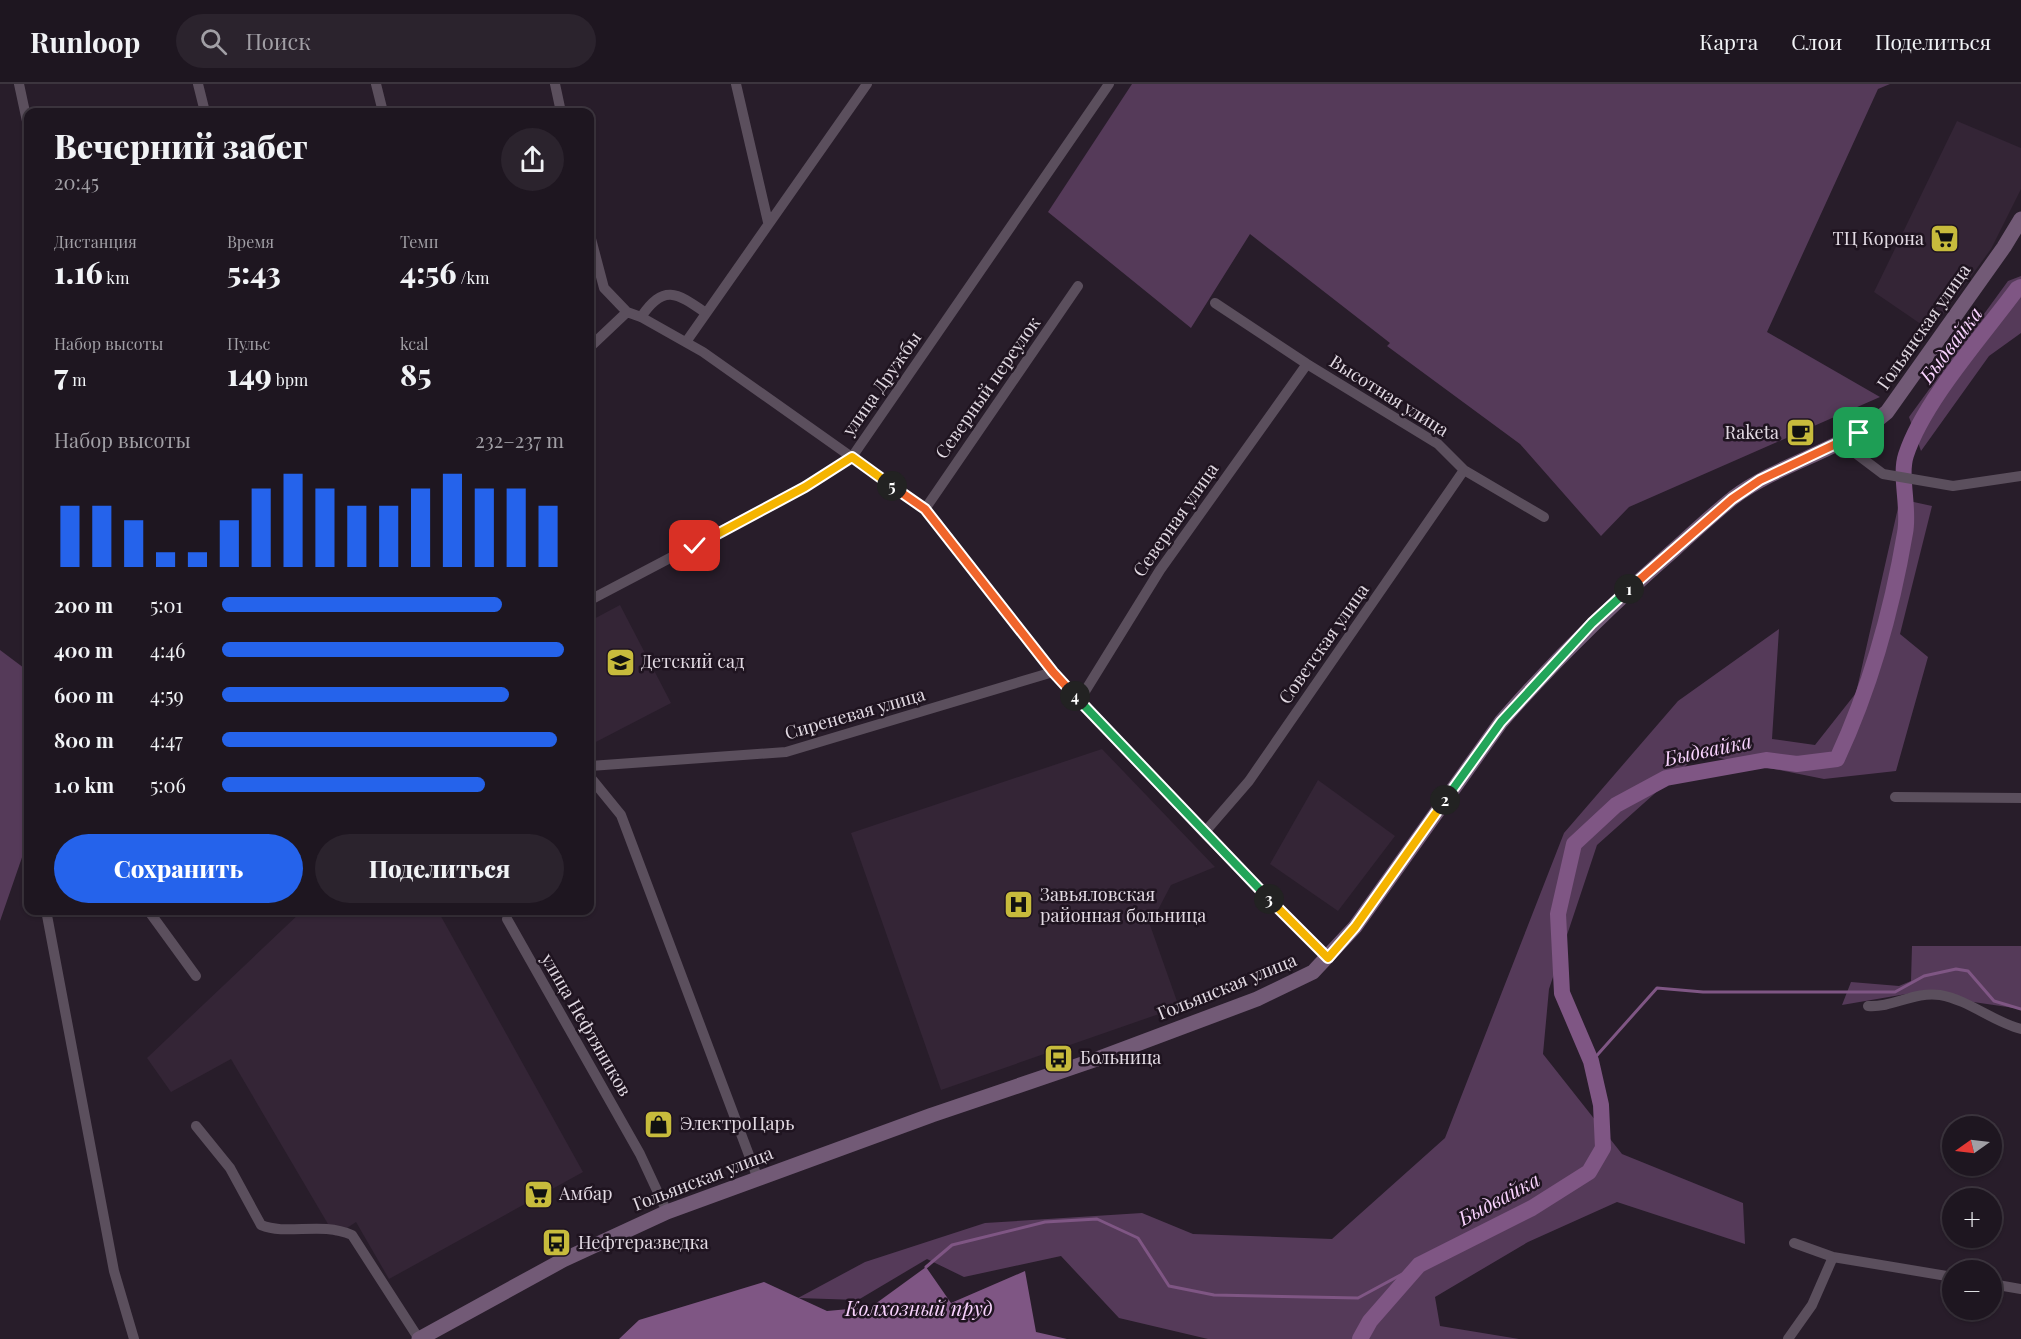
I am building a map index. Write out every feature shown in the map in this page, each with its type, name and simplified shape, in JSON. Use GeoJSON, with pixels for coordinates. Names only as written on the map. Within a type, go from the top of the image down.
{"type":"FeatureCollection","features":[{"type":"Feature","properties":{"kind":"main road","name":"Гольянская улица"},"geometry":{"type":"LineString","coordinates":[[419,1339],[563,1260],[668,1212],[1097,1059],[1257,999],[1307,976],[1328,958],[1355,927],[1501,722],[1592,623],[1732,499],[1760,480],[1842,443],[1872,425],[1887,412],[2004,247],[2021,219]]}},
{"type":"Feature","properties":{"kind":"street"},"geometry":{"type":"LineString","coordinates":[[19,84],[24,108]]}},
{"type":"Feature","properties":{"kind":"street"},"geometry":{"type":"LineString","coordinates":[[198,84],[204,108]]}},
{"type":"Feature","properties":{"kind":"street"},"geometry":{"type":"LineString","coordinates":[[376,84],[382,108]]}},
{"type":"Feature","properties":{"kind":"street"},"geometry":{"type":"LineString","coordinates":[[555,84],[560,108]]}},
{"type":"Feature","properties":{"kind":"street"},"geometry":{"type":"LineString","coordinates":[[736,84],[768,222]]}},
{"type":"Feature","properties":{"kind":"street"},"geometry":{"type":"LineString","coordinates":[[686,342],[867,84]]}},
{"type":"Feature","properties":{"kind":"street","name":"улица Дружбы"},"geometry":{"type":"LineString","coordinates":[[594,598],[795,492],[852,457],[1109,84]]}},
{"type":"Feature","properties":{"kind":"street"},"geometry":{"type":"LineString","coordinates":[[594,250],[604,288],[627,312],[641,317],[686,342],[925,509],[1053,672],[1079,701],[1204,833],[1328,958]]}},
{"type":"Feature","properties":{"kind":"street","name":"Северный переулок"},"geometry":{"type":"LineString","coordinates":[[925,509],[1078,286]]}},
{"type":"Feature","properties":{"kind":"street"},"geometry":{"type":"LineString","coordinates":[[641,317],[653,299],[666,294],[681,296],[706,313]]}},
{"type":"Feature","properties":{"kind":"street","name":"Высотная улица"},"geometry":{"type":"LineString","coordinates":[[1215,303],[1307,364],[1438,444],[1464,470],[1544,517]]}},
{"type":"Feature","properties":{"kind":"street"},"geometry":{"type":"LineString","coordinates":[[594,343],[627,312]]}},
{"type":"Feature","properties":{"kind":"street","name":"Северная улица"},"geometry":{"type":"LineString","coordinates":[[1079,701],[1160,570],[1307,364]]}},
{"type":"Feature","properties":{"kind":"street"},"geometry":{"type":"LineString","coordinates":[[1842,443],[1883,474],[1953,486],[2021,476]]}},
{"type":"Feature","properties":{"kind":"street","name":"Советская улица"},"geometry":{"type":"LineString","coordinates":[[1204,833],[1249,781],[1464,470]]}},
{"type":"Feature","properties":{"kind":"street","name":"Сиреневая улица"},"geometry":{"type":"LineString","coordinates":[[594,766],[786,752],[1053,672]]}},
{"type":"Feature","properties":{"kind":"street"},"geometry":{"type":"LineString","coordinates":[[594,782],[621,815],[758,1179]]}},
{"type":"Feature","properties":{"kind":"street"},"geometry":{"type":"LineString","coordinates":[[1895,797],[2021,798]]}},
{"type":"Feature","properties":{"kind":"street"},"geometry":{"type":"LineString","coordinates":[[47,915],[114,1271],[134,1339]]}},
{"type":"Feature","properties":{"kind":"street"},"geometry":{"type":"LineString","coordinates":[[152,915],[196,976]]}},
{"type":"Feature","properties":{"kind":"street","name":"улица Нефтяников"},"geometry":{"type":"LineString","coordinates":[[507,919],[640,1154],[668,1212]]}},
{"type":"Feature","properties":{"kind":"street"},"geometry":{"type":"LineString","coordinates":[[1868,1006],[1883,1007],[1910,997],[1939,995],[2021,1029]]}},
{"type":"Feature","properties":{"kind":"street"},"geometry":{"type":"LineString","coordinates":[[196,1126],[230,1168],[261,1225],[278,1228],[329,1228],[352,1235],[419,1339]]}},
{"type":"Feature","properties":{"kind":"street"},"geometry":{"type":"LineString","coordinates":[[1794,1243],[1833,1257],[1942,1276]]}},
{"type":"Feature","properties":{"kind":"street"},"geometry":{"type":"LineString","coordinates":[[1788,1339],[1812,1305],[1833,1257]]}},
{"type":"Feature","properties":{"kind":"street"},"geometry":{"type":"LineString","coordinates":[[2002,1286],[2021,1289]]}},
{"type":"Feature","properties":{"kind":"shaded area"},"geometry":{"type":"Polygon","coordinates":[[[1132,84],[1890,84],[1878,89],[1767,332],[1880,397],[1629,507],[1601,536],[1520,444],[1387,346],[1390,343],[1250,234],[1191,328],[1048,212],[1132,84]]]}},
{"type":"Feature","properties":{"kind":"shaded area"},"geometry":{"type":"Polygon","coordinates":[[[1957,121],[2021,148],[2021,189],[1991,249],[1931,331],[1874,292],[1957,121]]]}},
{"type":"Feature","properties":{"kind":"shaded area"},"geometry":{"type":"Polygon","coordinates":[[[2021,276],[2021,333],[1989,356],[1921,451],[1909,417],[2008,281],[2021,276]]]}},
{"type":"Feature","properties":{"kind":"shaded area"},"geometry":{"type":"Polygon","coordinates":[[[1900,499],[1932,506],[1900,634],[1928,657],[1896,771],[1824,779],[1699,754],[1597,845],[1549,989],[1543,1054],[1622,1154],[1743,1203],[1745,1244],[1617,1202],[1528,1242],[1435,1297],[1440,1326],[1519,1339],[1208,1339],[1119,1318],[1061,1256],[964,1277],[927,1259],[858,1300],[798,1298],[865,1262],[985,1223],[1142,1213],[1193,1234],[1332,1239],[1445,1138],[1564,833],[1678,701],[1779,629],[1772,739],[1815,745],[1856,693],[1900,499]]]}},
{"type":"Feature","properties":{"kind":"shaded area","name":"Детский сад"},"geometry":{"type":"Polygon","coordinates":[[[620,605],[671,703],[594,743],[594,619],[620,605]]]}},
{"type":"Feature","properties":{"kind":"shaded area"},"geometry":{"type":"Polygon","coordinates":[[[0,650],[24,668],[24,852],[0,921],[0,650]]]}},
{"type":"Feature","properties":{"kind":"shaded area","name":"Завьяловская районная больница"},"geometry":{"type":"Polygon","coordinates":[[[1102,749],[1215,867],[1171,885],[1150,925],[1179,1007],[941,1090],[851,833],[1102,749]]]}},
{"type":"Feature","properties":{"kind":"shaded area"},"geometry":{"type":"Polygon","coordinates":[[[1318,780],[1395,836],[1338,911],[1270,864],[1318,780]]]}},
{"type":"Feature","properties":{"kind":"shaded area"},"geometry":{"type":"Polygon","coordinates":[[[298,915],[440,915],[583,1172],[389,1279],[356,1222],[335,1236],[231,1059],[171,1092],[147,1058],[298,915]]]}},
{"type":"Feature","properties":{"kind":"shaded area"},"geometry":{"type":"Polygon","coordinates":[[[1912,946],[2021,946],[2021,1009],[1912,993],[1842,1005],[1851,982],[1899,986],[1911,981],[1912,946]]]}},
{"type":"Feature","properties":{"kind":"water","name":"Колхозный пруд"},"geometry":{"type":"Polygon","coordinates":[[[926,1267],[951,1303],[1025,1271],[1036,1332],[1067,1339],[619,1339],[639,1320],[764,1282],[827,1311],[871,1307],[926,1267]]]}},
{"type":"Feature","properties":{"kind":"waterway","name":"Быдвайка"},"geometry":{"type":"LineString","coordinates":[[1360,1339],[1370,1321],[1419,1265],[1532,1208],[1589,1172],[1603,1148],[1601,1105],[1591,1061],[1562,993],[1558,914],[1574,844],[1616,805],[1666,778],[1766,760],[1797,764],[1837,759],[1870,677],[1894,591],[1906,524],[1904,473],[1906,455],[1914,435],[1940,391],[1971,348],[2017,289],[2021,287]]}},
{"type":"Feature","properties":{"kind":"waterway"},"geometry":{"type":"LineString","coordinates":[[1591,1062],[1657,988],[1703,992],[1895,992],[1924,976],[1956,969],[1968,971],[1994,1001],[2021,1009]]}},
{"type":"Feature","properties":{"kind":"waterway"},"geometry":{"type":"LineString","coordinates":[[926,1267],[952,1245],[1045,1222],[1097,1219],[1138,1238],[1169,1286],[1214,1295],[1358,1298],[1419,1265]]}},
{"type":"Feature","properties":{"kind":"place","name":"ТЦ Корона"},"geometry":{"type":"Point","coordinates":[1945,239]}},
{"type":"Feature","properties":{"kind":"place","name":"Raketa"},"geometry":{"type":"Point","coordinates":[1800,433]}},
{"type":"Feature","properties":{"kind":"place","name":"Детский сад"},"geometry":{"type":"Point","coordinates":[620,662]}},
{"type":"Feature","properties":{"kind":"place","name":"Завьяловская районная больница"},"geometry":{"type":"Point","coordinates":[1019,905]}},
{"type":"Feature","properties":{"kind":"place","name":"Больница"},"geometry":{"type":"Point","coordinates":[1059,1058]}},
{"type":"Feature","properties":{"kind":"place","name":"ЭлектроЦарь"},"geometry":{"type":"Point","coordinates":[659,1124]}},
{"type":"Feature","properties":{"kind":"place","name":"Амбар"},"geometry":{"type":"Point","coordinates":[538,1194]}},
{"type":"Feature","properties":{"kind":"place","name":"Нефтеразведка"},"geometry":{"type":"Point","coordinates":[557,1243]}},
{"type":"Feature","properties":{"kind":"route"},"geometry":{"type":"LineString","coordinates":[[695,546],[805,487],[852,457],[925,509],[1053,672],[1204,833],[1328,958],[1355,927],[1501,722],[1592,623],[1732,499],[1760,480],[1859,433]]}}]}
